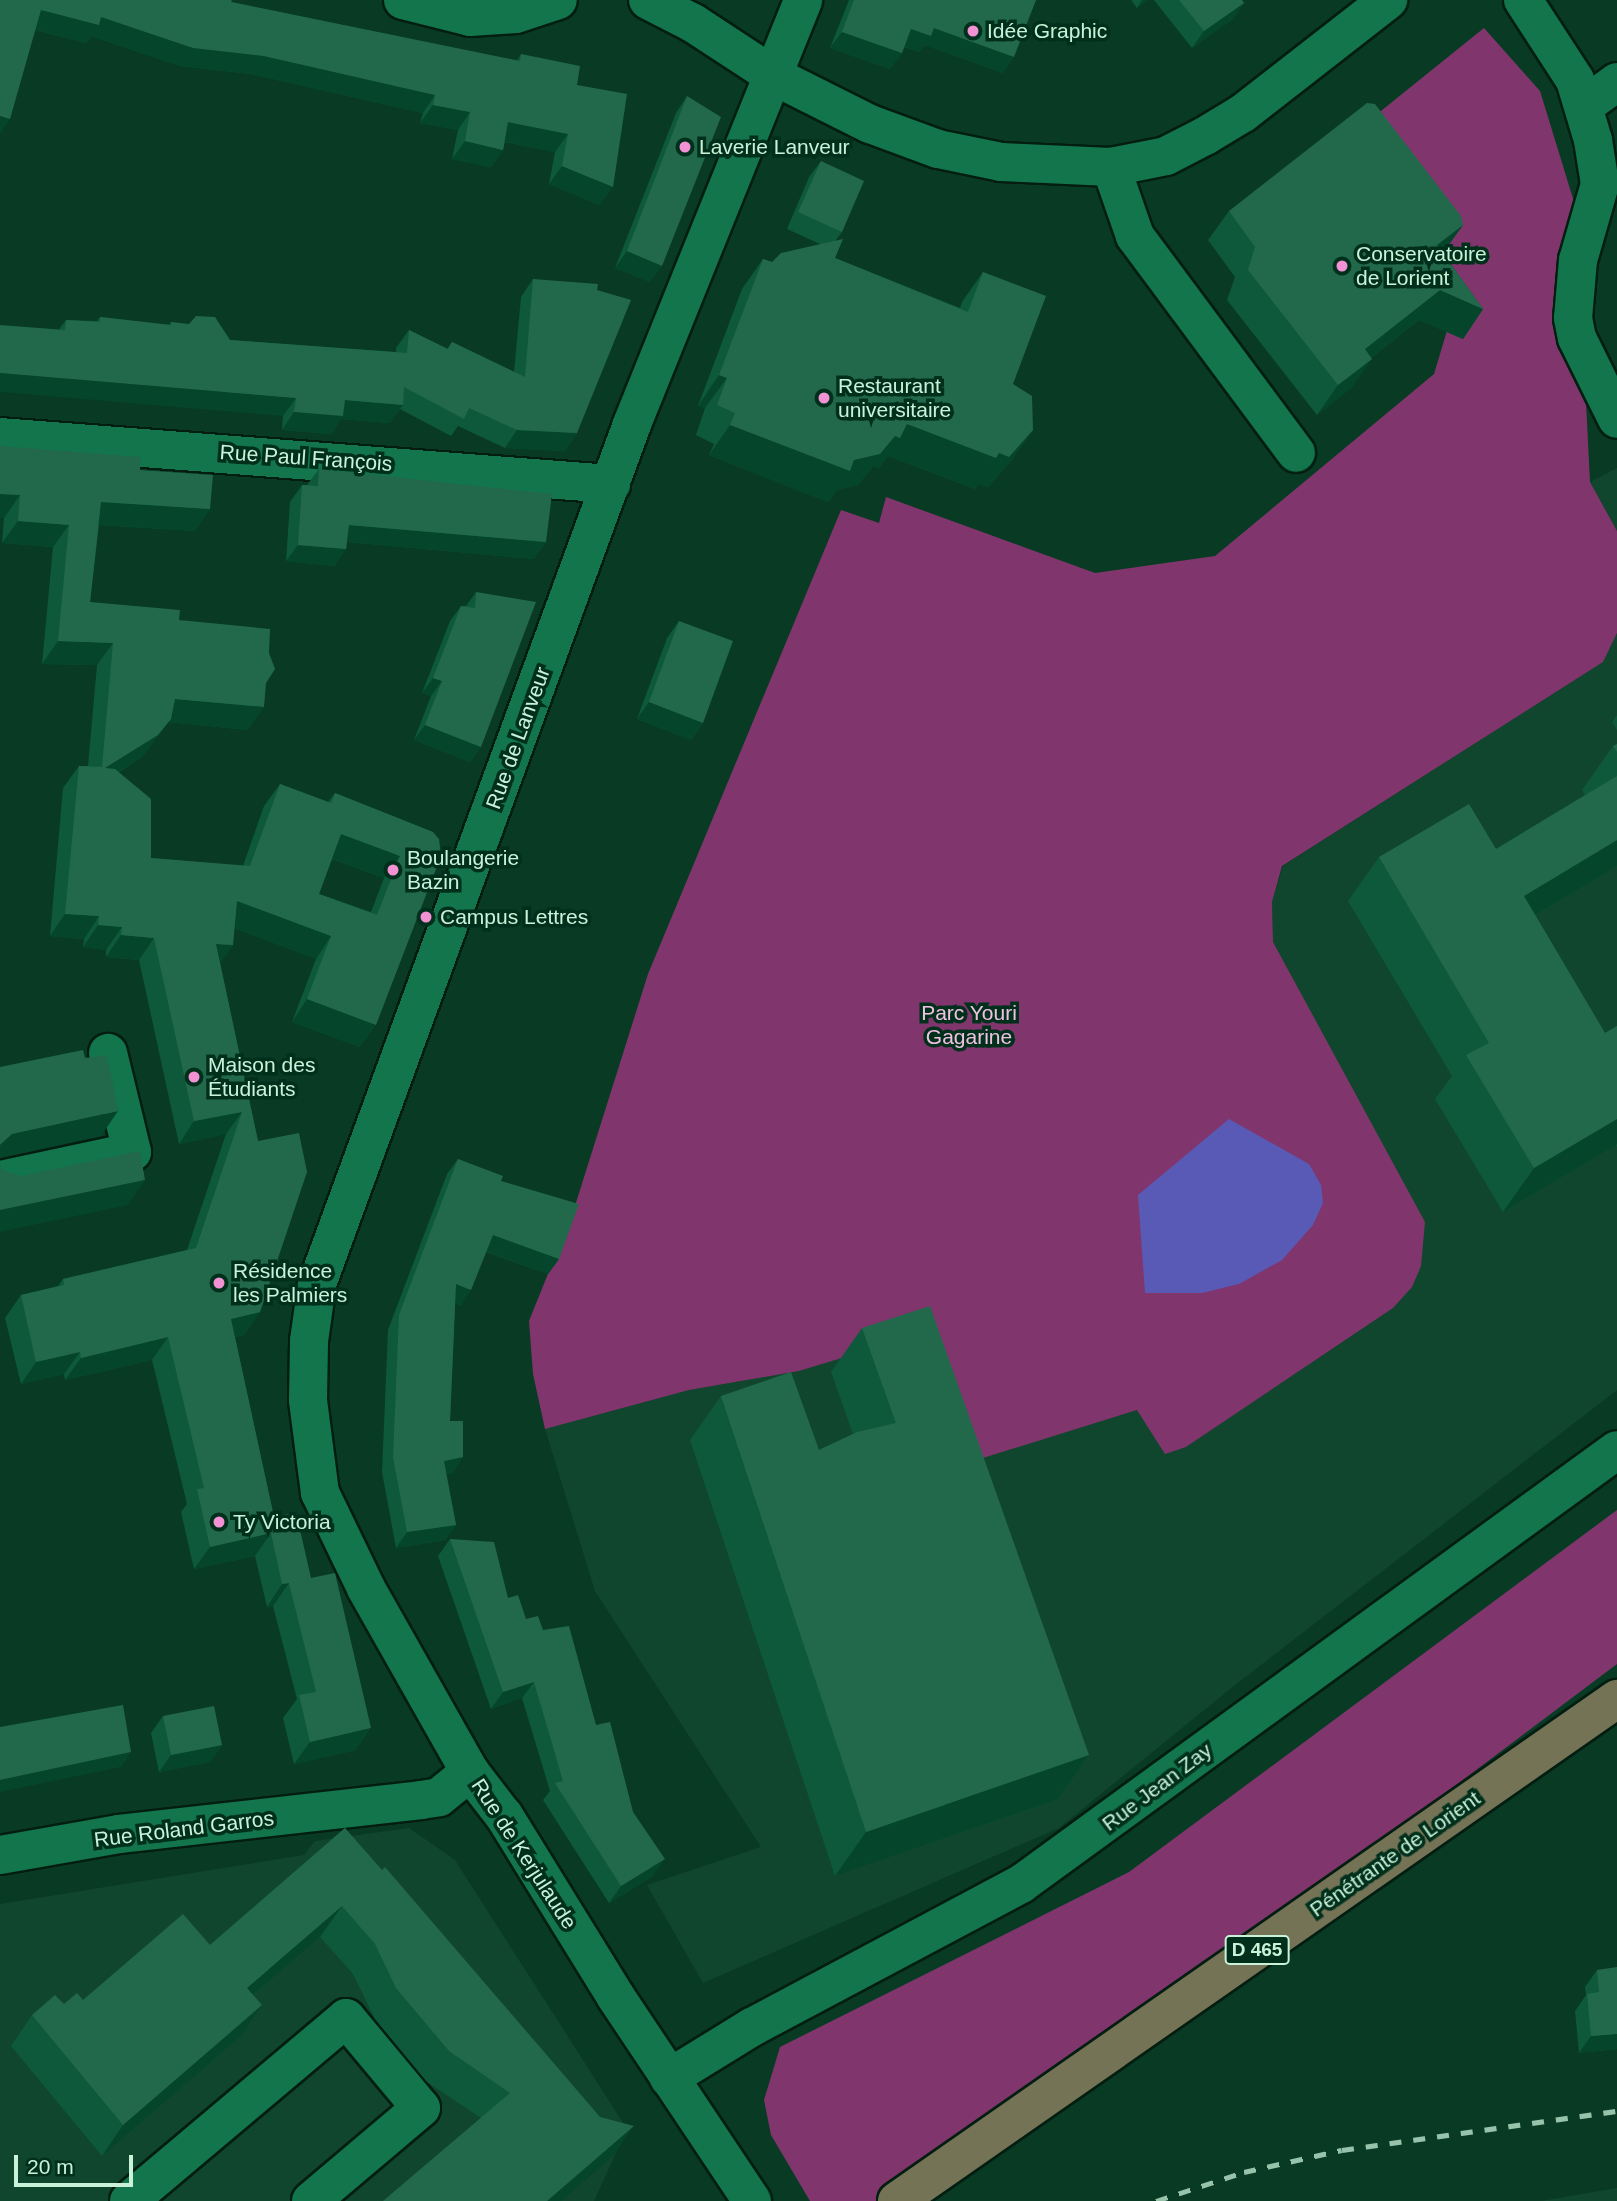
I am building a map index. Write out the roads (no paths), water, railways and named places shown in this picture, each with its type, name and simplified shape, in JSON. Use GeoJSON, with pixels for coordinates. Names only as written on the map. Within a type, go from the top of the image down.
{"type":"FeatureCollection","features":[{"type":"Feature","properties":{"kind":"main road","name":"Pénétrante de Lorient"},"geometry":{"type":"LineString","coordinates":[[897,2201],[1617,1699]]}},
{"type":"Feature","properties":{"kind":"street"},"geometry":{"type":"LineString","coordinates":[[403,0],[470,17],[516,14],[558,0]]}},
{"type":"Feature","properties":{"kind":"street"},"geometry":{"type":"LineString","coordinates":[[648,0],[693,23],[774,76],[870,124],[938,149],[1001,162],[1111,167],[1166,156],[1243,113],[1373,5]]}},
{"type":"Feature","properties":{"kind":"street","name":"Rue de Lanveur"},"geometry":{"type":"LineString","coordinates":[[320,1493],[308,1400],[309,1342],[317,1284],[701,244],[774,76],[803,0]]}},
{"type":"Feature","properties":{"kind":"street"},"geometry":{"type":"LineString","coordinates":[[1523,0],[1575,80],[1584,106],[1604,214],[1578,260],[1573,318],[1582,350],[1617,419]]}},
{"type":"Feature","properties":{"kind":"street"},"geometry":{"type":"LineString","coordinates":[[1584,106],[1617,82]]}},
{"type":"Feature","properties":{"kind":"street"},"geometry":{"type":"LineString","coordinates":[[1111,167],[1135,236],[1296,453]]}},
{"type":"Feature","properties":{"kind":"street","name":"Rue Paul François"},"geometry":{"type":"LineString","coordinates":[[0,436],[611,484]]}},
{"type":"Feature","properties":{"kind":"street"},"geometry":{"type":"LineString","coordinates":[[0,1180],[132,1152],[108,1053]]}},
{"type":"Feature","properties":{"kind":"street","name":"Rue Jean Zay"},"geometry":{"type":"LineString","coordinates":[[669,2078],[752,2027],[1021,1884],[1617,1450]]}},
{"type":"Feature","properties":{"kind":"street","name":"Rue de Kerjulaude"},"geometry":{"type":"LineString","coordinates":[[320,1493],[366,1588],[470,1772],[504,1815],[669,2078],[752,2201]]}},
{"type":"Feature","properties":{"kind":"street","name":"Rue Roland Garros"},"geometry":{"type":"LineString","coordinates":[[0,1855],[119,1834],[369,1809],[439,1797],[470,1772]]}},
{"type":"Feature","properties":{"kind":"street"},"geometry":{"type":"LineString","coordinates":[[130,2201],[346,2018],[421,2108],[311,2201]]}},
{"type":"Feature","properties":{"kind":"railway"},"geometry":{"type":"LineString","coordinates":[[1156,2201],[1244,2172],[1342,2150],[1617,2111]]}},
{"type":"Feature","properties":{"kind":"place","name":"Idée Graphic"},"geometry":{"type":"Point","coordinates":[973,31]}},
{"type":"Feature","properties":{"kind":"place","name":"Laverie Lanveur"},"geometry":{"type":"Point","coordinates":[685,147]}},
{"type":"Feature","properties":{"kind":"place","name":"Conservatoire de Lorient"},"geometry":{"type":"Point","coordinates":[1342,266]}},
{"type":"Feature","properties":{"kind":"place","name":"Restaurant universitaire"},"geometry":{"type":"Point","coordinates":[824,398]}},
{"type":"Feature","properties":{"kind":"place","name":"Boulangerie Bazin"},"geometry":{"type":"Point","coordinates":[393,870]}},
{"type":"Feature","properties":{"kind":"place","name":"Campus Lettres"},"geometry":{"type":"Point","coordinates":[426,917]}},
{"type":"Feature","properties":{"kind":"place","name":"Maison des Étudiants"},"geometry":{"type":"Point","coordinates":[194,1077]}},
{"type":"Feature","properties":{"kind":"place","name":"Résidence les Palmiers"},"geometry":{"type":"Point","coordinates":[219,1283]}},
{"type":"Feature","properties":{"kind":"place","name":"Ty Victoria"},"geometry":{"type":"Point","coordinates":[219,1522]}},
{"type":"Feature","properties":{"kind":"park label","name":"Parc Youri Gagarine"},"geometry":{"type":"Point","coordinates":[969,1025]}}]}
